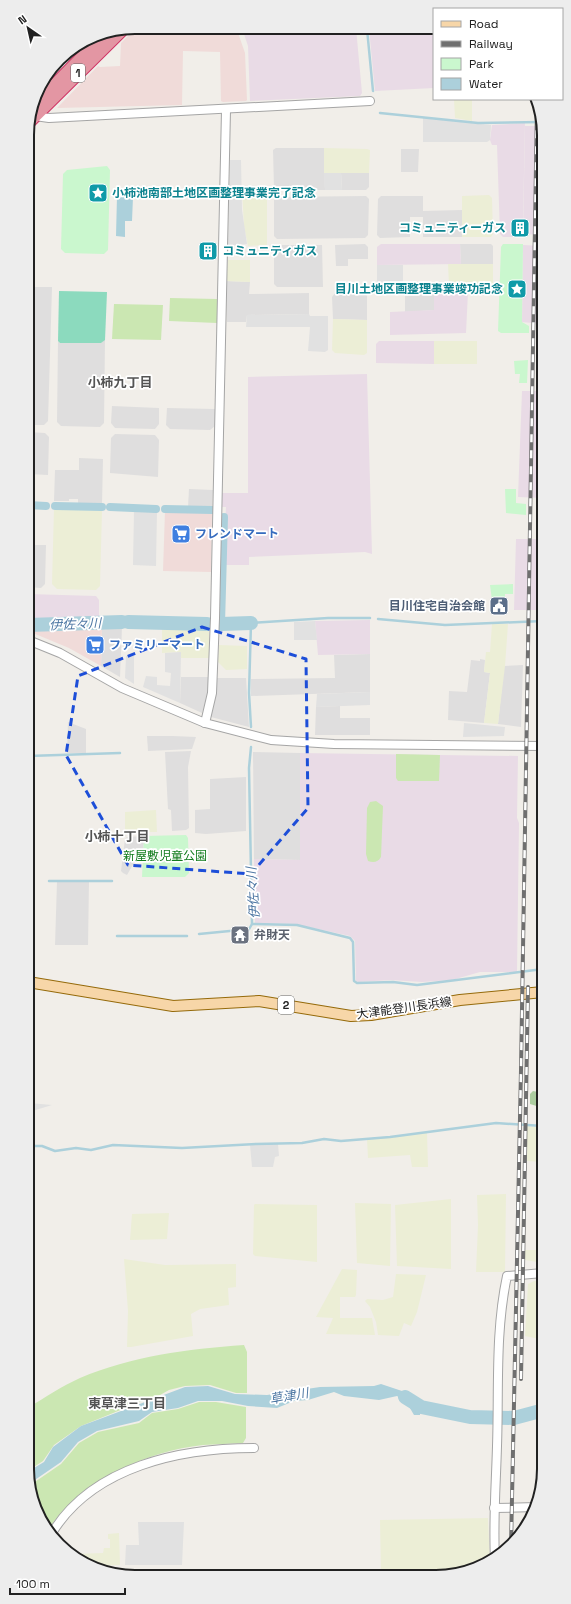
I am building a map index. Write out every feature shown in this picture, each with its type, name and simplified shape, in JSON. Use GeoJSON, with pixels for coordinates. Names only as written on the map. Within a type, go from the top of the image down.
{"type":"FeatureCollection","features":[{"type":"Feature","properties":{"kind":"highway","name":"1"},"geometry":{"type":"LineString","coordinates":[[37,112],[116,36]]}},
{"type":"Feature","properties":{"kind":"highway","name":"1"},"geometry":{"type":"LineString","coordinates":[[37,111],[99,41]]}},
{"type":"Feature","properties":{"kind":"main road","name":"大津能登川長浜線"},"geometry":{"type":"LineString","coordinates":[[34,983],[173,1006],[259,1002],[351,1016],[371,1015],[460,1000],[537,993]]}},
{"type":"Feature","properties":{"kind":"street"},"geometry":{"type":"LineString","coordinates":[[36,116],[49,118],[226,110],[370,101]]}},
{"type":"Feature","properties":{"kind":"street"},"geometry":{"type":"LineString","coordinates":[[205,723],[212,693],[215,625],[226,110]]}},
{"type":"Feature","properties":{"kind":"street"},"geometry":{"type":"LineString","coordinates":[[34,643],[60,654],[122,688],[205,723],[255,738],[300,743],[537,746]]}},
{"type":"Feature","properties":{"kind":"street"},"geometry":{"type":"LineString","coordinates":[[495,1551],[494,1508],[499,1357],[503,1296],[507,1276],[537,1274]]}},
{"type":"Feature","properties":{"kind":"street"},"geometry":{"type":"LineString","coordinates":[[54,1530],[69,1509],[84,1495],[128,1471],[148,1463],[185,1454],[230,1448],[254,1448]]}},
{"type":"Feature","properties":{"kind":"street"},"geometry":{"type":"LineString","coordinates":[[494,1508],[529,1507]]}},
{"type":"Feature","properties":{"kind":"highlighted area"},"geometry":{"type":"Polygon","coordinates":[[[202,627],[306,659],[308,808],[251,874],[128,865],[66,755],[78,676],[202,627]]]}},
{"type":"Feature","properties":{"kind":"shaded area"},"geometry":{"type":"Polygon","coordinates":[[[130,34],[238,34],[245,53],[247,100],[221,101],[220,52],[183,51],[182,105],[57,108],[98,66],[120,66],[121,43],[130,34]]]}},
{"type":"Feature","properties":{"kind":"shaded area"},"geometry":{"type":"Polygon","coordinates":[[[244,34],[357,34],[362,93],[360,96],[250,101],[248,46],[244,34]]]}},
{"type":"Feature","properties":{"kind":"shaded area"},"geometry":{"type":"Polygon","coordinates":[[[369,34],[433,34],[433,88],[375,91],[369,34]]]}},
{"type":"Feature","properties":{"kind":"shaded area"},"geometry":{"type":"Polygon","coordinates":[[[72,56],[55,74],[63,63],[72,56]]]}},
{"type":"Feature","properties":{"kind":"shaded area"},"geometry":{"type":"Polygon","coordinates":[[[423,118],[491,125],[490,140],[487,142],[423,142],[423,118]]]}},
{"type":"Feature","properties":{"kind":"shaded area"},"geometry":{"type":"Polygon","coordinates":[[[525,123],[523,222],[517,222],[517,237],[503,237],[500,234],[497,145],[492,145],[490,140],[492,125],[525,123]]]}},
{"type":"Feature","properties":{"kind":"shaded area"},"geometry":{"type":"Polygon","coordinates":[[[525,126],[536,126],[537,235],[523,234],[525,126]]]}},
{"type":"Feature","properties":{"kind":"shaded area"},"geometry":{"type":"Polygon","coordinates":[[[276,148],[324,148],[325,190],[276,190],[274,188],[273,150],[276,148]]]}},
{"type":"Feature","properties":{"kind":"shaded area"},"geometry":{"type":"Polygon","coordinates":[[[401,149],[419,149],[418,172],[401,172],[401,149]]]}},
{"type":"Feature","properties":{"kind":"shaded area"},"geometry":{"type":"Polygon","coordinates":[[[230,160],[241,160],[242,210],[247,244],[228,246],[230,160]]]}},
{"type":"Feature","properties":{"kind":"shaded area"},"geometry":{"type":"Polygon","coordinates":[[[324,173],[341,173],[342,190],[325,190],[324,173]]]}},
{"type":"Feature","properties":{"kind":"shaded area"},"geometry":{"type":"Polygon","coordinates":[[[341,173],[369,173],[369,187],[366,190],[342,190],[341,173]]]}},
{"type":"Feature","properties":{"kind":"shaded area"},"geometry":{"type":"Polygon","coordinates":[[[366,196],[369,199],[368,235],[365,238],[277,239],[274,236],[274,200],[276,197],[366,196]]]}},
{"type":"Feature","properties":{"kind":"shaded area"},"geometry":{"type":"Polygon","coordinates":[[[381,196],[423,196],[423,211],[462,210],[462,237],[423,237],[423,217],[410,217],[410,237],[380,238],[377,235],[378,199],[381,196]]]}},
{"type":"Feature","properties":{"kind":"shaded area"},"geometry":{"type":"Polygon","coordinates":[[[365,244],[368,247],[368,259],[348,259],[348,266],[336,266],[335,245],[365,244]]]}},
{"type":"Feature","properties":{"kind":"shaded area"},"geometry":{"type":"Polygon","coordinates":[[[381,244],[460,244],[461,264],[377,265],[377,247],[381,244]]]}},
{"type":"Feature","properties":{"kind":"shaded area"},"geometry":{"type":"Polygon","coordinates":[[[460,244],[491,244],[493,246],[493,264],[461,264],[460,244]]]}},
{"type":"Feature","properties":{"kind":"shaded area"},"geometry":{"type":"Polygon","coordinates":[[[277,245],[322,245],[323,287],[277,287],[274,284],[274,248],[277,245]]]}},
{"type":"Feature","properties":{"kind":"shaded area"},"geometry":{"type":"Polygon","coordinates":[[[523,245],[537,246],[537,324],[522,322],[523,245]]]}},
{"type":"Feature","properties":{"kind":"shaded area"},"geometry":{"type":"Polygon","coordinates":[[[377,265],[403,265],[403,286],[379,286],[377,283],[377,265]]]}},
{"type":"Feature","properties":{"kind":"shaded area"},"geometry":{"type":"Polygon","coordinates":[[[226,281],[250,282],[249,294],[309,293],[309,314],[247,315],[246,322],[227,322],[226,281]]]}},
{"type":"Feature","properties":{"kind":"shaded area"},"geometry":{"type":"Polygon","coordinates":[[[34,287],[52,287],[48,421],[44,425],[34,425],[34,287]]]}},
{"type":"Feature","properties":{"kind":"shaded area"},"geometry":{"type":"Polygon","coordinates":[[[468,292],[466,333],[390,335],[390,312],[434,310],[434,293],[468,292]]]}},
{"type":"Feature","properties":{"kind":"shaded area"},"geometry":{"type":"Polygon","coordinates":[[[335,293],[365,293],[367,296],[367,320],[333,319],[332,297],[335,293]]]}},
{"type":"Feature","properties":{"kind":"shaded area"},"geometry":{"type":"Polygon","coordinates":[[[405,293],[434,293],[434,310],[405,312],[405,293]]]}},
{"type":"Feature","properties":{"kind":"shaded area"},"geometry":{"type":"Polygon","coordinates":[[[309,314],[310,316],[328,316],[328,350],[325,352],[308,351],[310,327],[246,327],[247,315],[309,314]]]}},
{"type":"Feature","properties":{"kind":"shaded area"},"geometry":{"type":"Polygon","coordinates":[[[105,339],[104,423],[100,427],[61,426],[57,422],[58,341],[60,343],[101,343],[105,339]]]}},
{"type":"Feature","properties":{"kind":"shaded area"},"geometry":{"type":"Polygon","coordinates":[[[379,341],[434,341],[434,364],[376,363],[376,344],[379,341]]]}},
{"type":"Feature","properties":{"kind":"shaded area"},"geometry":{"type":"Polygon","coordinates":[[[367,374],[372,554],[365,552],[249,557],[249,565],[223,565],[226,507],[222,507],[222,493],[248,493],[248,377],[367,374]]]}},
{"type":"Feature","properties":{"kind":"shaded area"},"geometry":{"type":"Polygon","coordinates":[[[522,391],[537,391],[537,498],[518,497],[522,391]]]}},
{"type":"Feature","properties":{"kind":"shaded area"},"geometry":{"type":"Polygon","coordinates":[[[112,406],[159,408],[159,424],[155,429],[115,428],[111,423],[112,406]]]}},
{"type":"Feature","properties":{"kind":"shaded area"},"geometry":{"type":"Polygon","coordinates":[[[167,408],[215,409],[215,426],[210,430],[170,429],[166,425],[167,408]]]}},
{"type":"Feature","properties":{"kind":"shaded area"},"geometry":{"type":"Polygon","coordinates":[[[34,432],[45,433],[49,437],[48,475],[34,474],[34,432]]]}},
{"type":"Feature","properties":{"kind":"shaded area"},"geometry":{"type":"Polygon","coordinates":[[[115,434],[155,435],[159,440],[158,477],[110,473],[111,438],[115,434]]]}},
{"type":"Feature","properties":{"kind":"shaded area"},"geometry":{"type":"Polygon","coordinates":[[[79,458],[103,459],[102,504],[78,504],[78,499],[69,499],[69,501],[54,501],[55,470],[79,470],[79,458]]]}},
{"type":"Feature","properties":{"kind":"shaded area"},"geometry":{"type":"Polygon","coordinates":[[[189,489],[213,490],[212,507],[188,507],[189,489]]]}},
{"type":"Feature","properties":{"kind":"shaded area"},"geometry":{"type":"Polygon","coordinates":[[[134,510],[157,510],[156,566],[133,565],[134,510]]]}},
{"type":"Feature","properties":{"kind":"shaded area"},"geometry":{"type":"Polygon","coordinates":[[[165,511],[212,511],[211,572],[163,571],[165,511]]]}},
{"type":"Feature","properties":{"kind":"shaded area"},"geometry":{"type":"Polygon","coordinates":[[[516,539],[537,539],[537,610],[514,610],[516,539]]]}},
{"type":"Feature","properties":{"kind":"shaded area"},"geometry":{"type":"Polygon","coordinates":[[[34,545],[46,545],[45,584],[41,588],[34,587],[34,545]]]}},
{"type":"Feature","properties":{"kind":"shaded area"},"geometry":{"type":"Polygon","coordinates":[[[34,594],[96,596],[99,600],[99,621],[34,622],[34,594]]]}},
{"type":"Feature","properties":{"kind":"shaded area"},"geometry":{"type":"Polygon","coordinates":[[[370,620],[370,654],[318,655],[315,621],[370,620]]]}},
{"type":"Feature","properties":{"kind":"shaded area"},"geometry":{"type":"Polygon","coordinates":[[[315,621],[317,640],[294,640],[294,622],[315,621]]]}},
{"type":"Feature","properties":{"kind":"shaded area"},"geometry":{"type":"Polygon","coordinates":[[[121,625],[120,677],[101,666],[102,627],[121,625]]]}},
{"type":"Feature","properties":{"kind":"shaded area"},"geometry":{"type":"Polygon","coordinates":[[[102,627],[101,666],[69,648],[34,633],[34,629],[102,627]]]}},
{"type":"Feature","properties":{"kind":"shaded area"},"geometry":{"type":"Polygon","coordinates":[[[181,652],[180,703],[143,687],[146,676],[157,677],[157,685],[170,686],[171,673],[165,672],[165,653],[181,652]]]}},
{"type":"Feature","properties":{"kind":"shaded area"},"geometry":{"type":"Polygon","coordinates":[[[370,654],[370,692],[251,696],[251,679],[335,678],[334,655],[370,654]]]}},
{"type":"Feature","properties":{"kind":"shaded area"},"geometry":{"type":"Polygon","coordinates":[[[126,656],[134,656],[134,684],[125,678],[126,656]]]}},
{"type":"Feature","properties":{"kind":"shaded area"},"geometry":{"type":"Polygon","coordinates":[[[480,659],[485,660],[484,672],[490,673],[484,723],[448,720],[449,691],[467,692],[471,660],[480,661],[480,659]]]}},
{"type":"Feature","properties":{"kind":"shaded area"},"geometry":{"type":"Polygon","coordinates":[[[523,665],[521,727],[498,724],[504,666],[523,665]]]}},
{"type":"Feature","properties":{"kind":"shaded area"},"geometry":{"type":"Polygon","coordinates":[[[181,677],[208,677],[208,695],[202,713],[180,703],[181,677]]]}},
{"type":"Feature","properties":{"kind":"shaded area"},"geometry":{"type":"Polygon","coordinates":[[[217,678],[246,678],[249,727],[211,717],[216,695],[217,678]]]}},
{"type":"Feature","properties":{"kind":"shaded area"},"geometry":{"type":"Polygon","coordinates":[[[370,692],[370,705],[316,707],[317,694],[370,692]]]}},
{"type":"Feature","properties":{"kind":"shaded area"},"geometry":{"type":"Polygon","coordinates":[[[340,706],[340,718],[370,718],[370,735],[315,735],[316,707],[340,706]]]}},
{"type":"Feature","properties":{"kind":"shaded area"},"geometry":{"type":"Polygon","coordinates":[[[68,722],[86,729],[86,753],[67,753],[68,722]]]}},
{"type":"Feature","properties":{"kind":"shaded area"},"geometry":{"type":"Polygon","coordinates":[[[464,723],[505,727],[504,736],[463,737],[464,723]]]}},
{"type":"Feature","properties":{"kind":"shaded area"},"geometry":{"type":"Polygon","coordinates":[[[147,736],[196,737],[192,749],[148,751],[147,736]]]}},
{"type":"Feature","properties":{"kind":"shaded area"},"geometry":{"type":"Polygon","coordinates":[[[191,751],[188,767],[189,828],[186,830],[172,831],[171,810],[168,809],[165,752],[191,751]]]}},
{"type":"Feature","properties":{"kind":"shaded area"},"geometry":{"type":"Polygon","coordinates":[[[253,752],[300,753],[300,860],[254,859],[253,752]]]}},
{"type":"Feature","properties":{"kind":"shaded area"},"geometry":{"type":"Polygon","coordinates":[[[300,753],[518,756],[517,818],[519,823],[517,972],[480,972],[452,980],[422,982],[391,980],[358,982],[356,981],[355,941],[350,936],[295,924],[255,923],[254,859],[300,860],[300,753]]]}},
{"type":"Feature","properties":{"kind":"shaded area"},"geometry":{"type":"Polygon","coordinates":[[[246,777],[246,831],[206,834],[195,833],[195,810],[210,809],[210,779],[246,777]]]}},
{"type":"Feature","properties":{"kind":"shaded area"},"geometry":{"type":"Polygon","coordinates":[[[144,836],[143,860],[135,861],[127,875],[123,873],[121,871],[125,839],[127,837],[144,836]]]}},
{"type":"Feature","properties":{"kind":"shaded area"},"geometry":{"type":"Polygon","coordinates":[[[89,881],[88,945],[55,945],[57,882],[89,881]]]}},
{"type":"Feature","properties":{"kind":"shaded area"},"geometry":{"type":"Polygon","coordinates":[[[34,1103],[52,1105],[34,1110],[34,1103]]]}},
{"type":"Feature","properties":{"kind":"shaded area"},"geometry":{"type":"Polygon","coordinates":[[[278,1144],[279,1156],[275,1157],[273,1167],[252,1167],[250,1145],[278,1144]]]}},
{"type":"Feature","properties":{"kind":"shaded area"},"geometry":{"type":"Polygon","coordinates":[[[138,1522],[184,1522],[182,1565],[125,1565],[126,1545],[139,1545],[138,1522]]]}},
{"type":"Feature","properties":{"kind":"green space"},"geometry":{"type":"Polygon","coordinates":[[[454,100],[472,100],[472,121],[455,118],[454,100]]]}},
{"type":"Feature","properties":{"kind":"green space"},"geometry":{"type":"Polygon","coordinates":[[[324,148],[370,150],[369,173],[324,173],[324,148]]]}},
{"type":"Feature","properties":{"kind":"green space"},"geometry":{"type":"Polygon","coordinates":[[[107,166],[110,170],[108,250],[104,254],[65,253],[61,249],[63,174],[67,170],[107,166]]]}},
{"type":"Feature","properties":{"kind":"green space"},"geometry":{"type":"Polygon","coordinates":[[[242,189],[267,189],[267,245],[248,246],[244,226],[242,189]]]}},
{"type":"Feature","properties":{"kind":"green space"},"geometry":{"type":"Polygon","coordinates":[[[489,195],[492,198],[493,234],[491,237],[462,237],[462,196],[489,195]]]}},
{"type":"Feature","properties":{"kind":"green space"},"geometry":{"type":"Polygon","coordinates":[[[503,244],[523,244],[522,322],[529,326],[529,333],[501,333],[498,331],[501,247],[503,244]]]}},
{"type":"Feature","properties":{"kind":"green space"},"geometry":{"type":"Polygon","coordinates":[[[228,260],[250,260],[250,282],[226,281],[228,260]]]}},
{"type":"Feature","properties":{"kind":"green space"},"geometry":{"type":"Polygon","coordinates":[[[448,264],[493,264],[493,283],[490,285],[449,285],[448,264]]]}},
{"type":"Feature","properties":{"kind":"green space"},"geometry":{"type":"Polygon","coordinates":[[[59,291],[107,292],[105,340],[101,343],[60,343],[58,341],[59,291]]]}},
{"type":"Feature","properties":{"kind":"green space"},"geometry":{"type":"Polygon","coordinates":[[[170,298],[217,299],[217,323],[169,321],[170,298]]]}},
{"type":"Feature","properties":{"kind":"green space"},"geometry":{"type":"Polygon","coordinates":[[[114,304],[163,305],[161,340],[112,339],[114,304]]]}},
{"type":"Feature","properties":{"kind":"green space"},"geometry":{"type":"Polygon","coordinates":[[[333,319],[367,320],[367,353],[364,355],[335,353],[332,350],[333,319]]]}},
{"type":"Feature","properties":{"kind":"green space"},"geometry":{"type":"Polygon","coordinates":[[[434,341],[477,341],[477,364],[434,364],[434,341]]]}},
{"type":"Feature","properties":{"kind":"green space"},"geometry":{"type":"Polygon","coordinates":[[[528,360],[527,383],[519,383],[520,374],[515,374],[514,361],[528,360]]]}},
{"type":"Feature","properties":{"kind":"green space"},"geometry":{"type":"Polygon","coordinates":[[[505,489],[516,489],[516,503],[526,504],[526,515],[506,513],[505,489]]]}},
{"type":"Feature","properties":{"kind":"green space"},"geometry":{"type":"Polygon","coordinates":[[[54,508],[102,510],[100,586],[96,590],[57,589],[52,584],[54,508]]]}},
{"type":"Feature","properties":{"kind":"green space"},"geometry":{"type":"Polygon","coordinates":[[[513,584],[513,594],[505,594],[505,599],[492,600],[490,585],[513,584]]]}},
{"type":"Feature","properties":{"kind":"green space"},"geometry":{"type":"Polygon","coordinates":[[[492,624],[508,624],[498,724],[484,723],[490,673],[484,672],[486,652],[490,652],[492,624]]]}},
{"type":"Feature","properties":{"kind":"green space"},"geometry":{"type":"Polygon","coordinates":[[[162,626],[209,630],[209,658],[181,658],[181,652],[162,653],[162,626]]]}},
{"type":"Feature","properties":{"kind":"green space"},"geometry":{"type":"Polygon","coordinates":[[[219,645],[247,646],[247,669],[226,670],[218,662],[219,645]]]}},
{"type":"Feature","properties":{"kind":"green space"},"geometry":{"type":"Polygon","coordinates":[[[396,754],[440,755],[439,781],[398,781],[396,778],[396,754]]]}},
{"type":"Feature","properties":{"kind":"green space"},"geometry":{"type":"Polygon","coordinates":[[[376,801],[383,806],[381,857],[376,862],[372,862],[368,861],[366,854],[367,808],[370,802],[376,801]]]}},
{"type":"Feature","properties":{"kind":"green space"},"geometry":{"type":"Polygon","coordinates":[[[156,810],[157,832],[128,832],[125,829],[125,812],[156,810]]]}},
{"type":"Feature","properties":{"kind":"green space","name":"新屋敷児童公園"},"geometry":{"type":"Polygon","coordinates":[[[186,835],[188,838],[189,873],[185,877],[142,877],[144,836],[186,835]]]}},
{"type":"Feature","properties":{"kind":"green space"},"geometry":{"type":"Polygon","coordinates":[[[533,1091],[537,1092],[537,1106],[530,1104],[530,1094],[533,1091]]]}},
{"type":"Feature","properties":{"kind":"green space"},"geometry":{"type":"Polygon","coordinates":[[[527,1126],[537,1127],[537,1162],[527,1161],[527,1126]]]}},
{"type":"Feature","properties":{"kind":"green space"},"geometry":{"type":"Polygon","coordinates":[[[427,1133],[428,1167],[412,1167],[410,1155],[368,1158],[367,1139],[427,1133]]]}},
{"type":"Feature","properties":{"kind":"green space"},"geometry":{"type":"Polygon","coordinates":[[[506,1194],[505,1272],[476,1272],[478,1225],[477,1195],[506,1194]]]}},
{"type":"Feature","properties":{"kind":"green space"},"geometry":{"type":"Polygon","coordinates":[[[451,1199],[451,1269],[397,1266],[395,1205],[451,1199]]]}},
{"type":"Feature","properties":{"kind":"green space"},"geometry":{"type":"Polygon","coordinates":[[[355,1203],[391,1204],[390,1266],[357,1263],[355,1203]]]}},
{"type":"Feature","properties":{"kind":"green space"},"geometry":{"type":"Polygon","coordinates":[[[255,1204],[317,1205],[317,1262],[255,1256],[253,1254],[255,1204]]]}},
{"type":"Feature","properties":{"kind":"green space"},"geometry":{"type":"Polygon","coordinates":[[[169,1213],[167,1239],[130,1240],[132,1214],[169,1213]]]}},
{"type":"Feature","properties":{"kind":"green space"},"geometry":{"type":"Polygon","coordinates":[[[525,1250],[537,1250],[537,1262],[525,1260],[525,1250]]]}},
{"type":"Feature","properties":{"kind":"green space"},"geometry":{"type":"Polygon","coordinates":[[[124,1259],[165,1265],[236,1264],[236,1287],[228,1288],[229,1305],[200,1309],[191,1314],[193,1336],[127,1347],[128,1311],[124,1259]]]}},
{"type":"Feature","properties":{"kind":"green space"},"geometry":{"type":"Polygon","coordinates":[[[342,1269],[357,1270],[356,1295],[355,1297],[340,1297],[340,1318],[372,1318],[375,1335],[326,1334],[333,1318],[316,1317],[342,1269]]]}},
{"type":"Feature","properties":{"kind":"green space"},"geometry":{"type":"Polygon","coordinates":[[[396,1274],[426,1275],[417,1312],[411,1326],[404,1323],[399,1336],[378,1335],[376,1322],[370,1307],[365,1301],[367,1299],[383,1300],[393,1297],[396,1274]]]}},
{"type":"Feature","properties":{"kind":"green space"},"geometry":{"type":"Polygon","coordinates":[[[537,1281],[537,1339],[525,1336],[528,1284],[537,1281]]]}},
{"type":"Feature","properties":{"kind":"green space"},"geometry":{"type":"Polygon","coordinates":[[[244,1345],[247,1352],[247,1393],[236,1393],[210,1385],[185,1386],[169,1390],[153,1399],[133,1403],[123,1409],[81,1426],[54,1445],[43,1461],[34,1467],[34,1404],[60,1388],[100,1370],[140,1359],[181,1351],[244,1345]]]}},
{"type":"Feature","properties":{"kind":"green space"},"geometry":{"type":"Polygon","coordinates":[[[199,1402],[216,1402],[246,1407],[246,1438],[243,1443],[203,1445],[181,1448],[160,1454],[117,1471],[79,1496],[63,1511],[51,1525],[39,1502],[35,1482],[61,1464],[79,1443],[98,1432],[139,1423],[152,1413],[178,1409],[199,1402]]]}},
{"type":"Feature","properties":{"kind":"green space"},"geometry":{"type":"Polygon","coordinates":[[[488,1518],[490,1555],[469,1565],[443,1570],[381,1570],[380,1520],[488,1518]]]}},
{"type":"Feature","properties":{"kind":"green space"},"geometry":{"type":"Polygon","coordinates":[[[119,1533],[120,1565],[102,1565],[80,1554],[103,1553],[104,1548],[110,1548],[110,1539],[108,1539],[108,1534],[119,1533]]]}},
{"type":"Feature","properties":{"kind":"water"},"geometry":{"type":"Polygon","coordinates":[[[117,196],[133,197],[132,221],[125,221],[125,237],[116,236],[117,196]]]}},
{"type":"Feature","properties":{"kind":"water"},"geometry":{"type":"Polygon","coordinates":[[[381,1384],[402,1391],[412,1399],[420,1401],[420,1415],[414,1415],[407,1403],[397,1396],[379,1400],[344,1396],[334,1392],[308,1400],[294,1401],[277,1408],[248,1406],[222,1401],[198,1401],[178,1408],[152,1412],[139,1421],[97,1431],[78,1442],[61,1462],[35,1480],[34,1468],[44,1462],[53,1447],[81,1426],[185,1387],[208,1386],[235,1394],[267,1395],[320,1387],[374,1386],[381,1384]]]}},
{"type":"Feature","properties":{"kind":"waterway"},"geometry":{"type":"LineString","coordinates":[[367,34],[373,91]]}},
{"type":"Feature","properties":{"kind":"waterway"},"geometry":{"type":"LineString","coordinates":[[380,113],[478,123],[536,122]]}},
{"type":"Feature","properties":{"kind":"waterway","name":"伊佐々川"},"geometry":{"type":"LineString","coordinates":[[34,505],[46,506]]}},
{"type":"Feature","properties":{"kind":"waterway","name":"伊佐々川"},"geometry":{"type":"LineString","coordinates":[[55,506],[102,507]]}},
{"type":"Feature","properties":{"kind":"waterway","name":"伊佐々川"},"geometry":{"type":"LineString","coordinates":[[110,507],[156,509]]}},
{"type":"Feature","properties":{"kind":"waterway","name":"伊佐々川"},"geometry":{"type":"LineString","coordinates":[[165,509],[212,510]]}},
{"type":"Feature","properties":{"kind":"waterway","name":"伊佐々川"},"geometry":{"type":"LineString","coordinates":[[221,624],[224,517]]}},
{"type":"Feature","properties":{"kind":"waterway"},"geometry":{"type":"LineString","coordinates":[[251,727],[249,693],[251,623],[328,618],[370,618]]}},
{"type":"Feature","properties":{"kind":"waterway"},"geometry":{"type":"LineString","coordinates":[[378,619],[445,625],[537,621]]}},
{"type":"Feature","properties":{"kind":"waterway","name":"伊佐々川"},"geometry":{"type":"LineString","coordinates":[[34,625],[122,622]]}},
{"type":"Feature","properties":{"kind":"waterway","name":"伊佐々川"},"geometry":{"type":"LineString","coordinates":[[128,622],[207,624]]}},
{"type":"Feature","properties":{"kind":"waterway","name":"伊佐々川"},"geometry":{"type":"LineString","coordinates":[[221,624],[251,623]]}},
{"type":"Feature","properties":{"kind":"waterway","name":"伊佐々川"},"geometry":{"type":"LineString","coordinates":[[251,747],[249,768],[252,924],[297,925],[350,938],[353,942],[354,981],[357,983],[393,982],[417,985],[537,970]]}},
{"type":"Feature","properties":{"kind":"waterway"},"geometry":{"type":"LineString","coordinates":[[34,756],[120,753]]}},
{"type":"Feature","properties":{"kind":"waterway"},"geometry":{"type":"LineString","coordinates":[[49,881],[112,881]]}},
{"type":"Feature","properties":{"kind":"waterway"},"geometry":{"type":"LineString","coordinates":[[199,934],[240,930],[248,931],[252,924]]}},
{"type":"Feature","properties":{"kind":"waterway"},"geometry":{"type":"LineString","coordinates":[[117,936],[187,936]]}},
{"type":"Feature","properties":{"kind":"waterway"},"geometry":{"type":"LineString","coordinates":[[34,1146],[42,1146],[55,1151],[76,1148],[91,1150],[113,1145],[182,1148],[302,1143],[324,1139],[341,1141],[390,1137],[496,1123],[537,1126]]}},
{"type":"Feature","properties":{"kind":"waterway","name":"草津川"},"geometry":{"type":"LineString","coordinates":[[405,1397],[421,1407],[470,1417],[514,1418],[537,1412]]}},
{"type":"Feature","properties":{"kind":"railway"},"geometry":{"type":"LineString","coordinates":[[511,1537],[521,1070],[537,129]]}},
{"type":"Feature","properties":{"kind":"railway"},"geometry":{"type":"LineString","coordinates":[[521,1379],[528,987]]}},
{"type":"Feature","properties":{"kind":"place","name":"小柿池南部土地区画整理事業完了記念"},"geometry":{"type":"Point","coordinates":[98,193]}},
{"type":"Feature","properties":{"kind":"place","name":"コミュニティーガス"},"geometry":{"type":"Point","coordinates":[520,228]}},
{"type":"Feature","properties":{"kind":"place","name":"コミュニティガス"},"geometry":{"type":"Point","coordinates":[208,251]}},
{"type":"Feature","properties":{"kind":"place","name":"目川土地区画整理事業竣功記念"},"geometry":{"type":"Point","coordinates":[517,289]}},
{"type":"Feature","properties":{"kind":"place","name":"フレンドマート"},"geometry":{"type":"Point","coordinates":[181,534]}},
{"type":"Feature","properties":{"kind":"place","name":"目川住宅自治会館"},"geometry":{"type":"Point","coordinates":[499,606]}},
{"type":"Feature","properties":{"kind":"place","name":"ファミリーマート"},"geometry":{"type":"Point","coordinates":[95,645]}},
{"type":"Feature","properties":{"kind":"place","name":"弁財天"},"geometry":{"type":"Point","coordinates":[240,935]}},
{"type":"Feature","properties":{"kind":"district","name":"小柿九丁目"},"geometry":{"type":"Point","coordinates":[120,382]}},
{"type":"Feature","properties":{"kind":"district","name":"小柿十丁目"},"geometry":{"type":"Point","coordinates":[117,836]}},
{"type":"Feature","properties":{"kind":"district","name":"東草津三丁目"},"geometry":{"type":"Point","coordinates":[127,1403]}}]}
